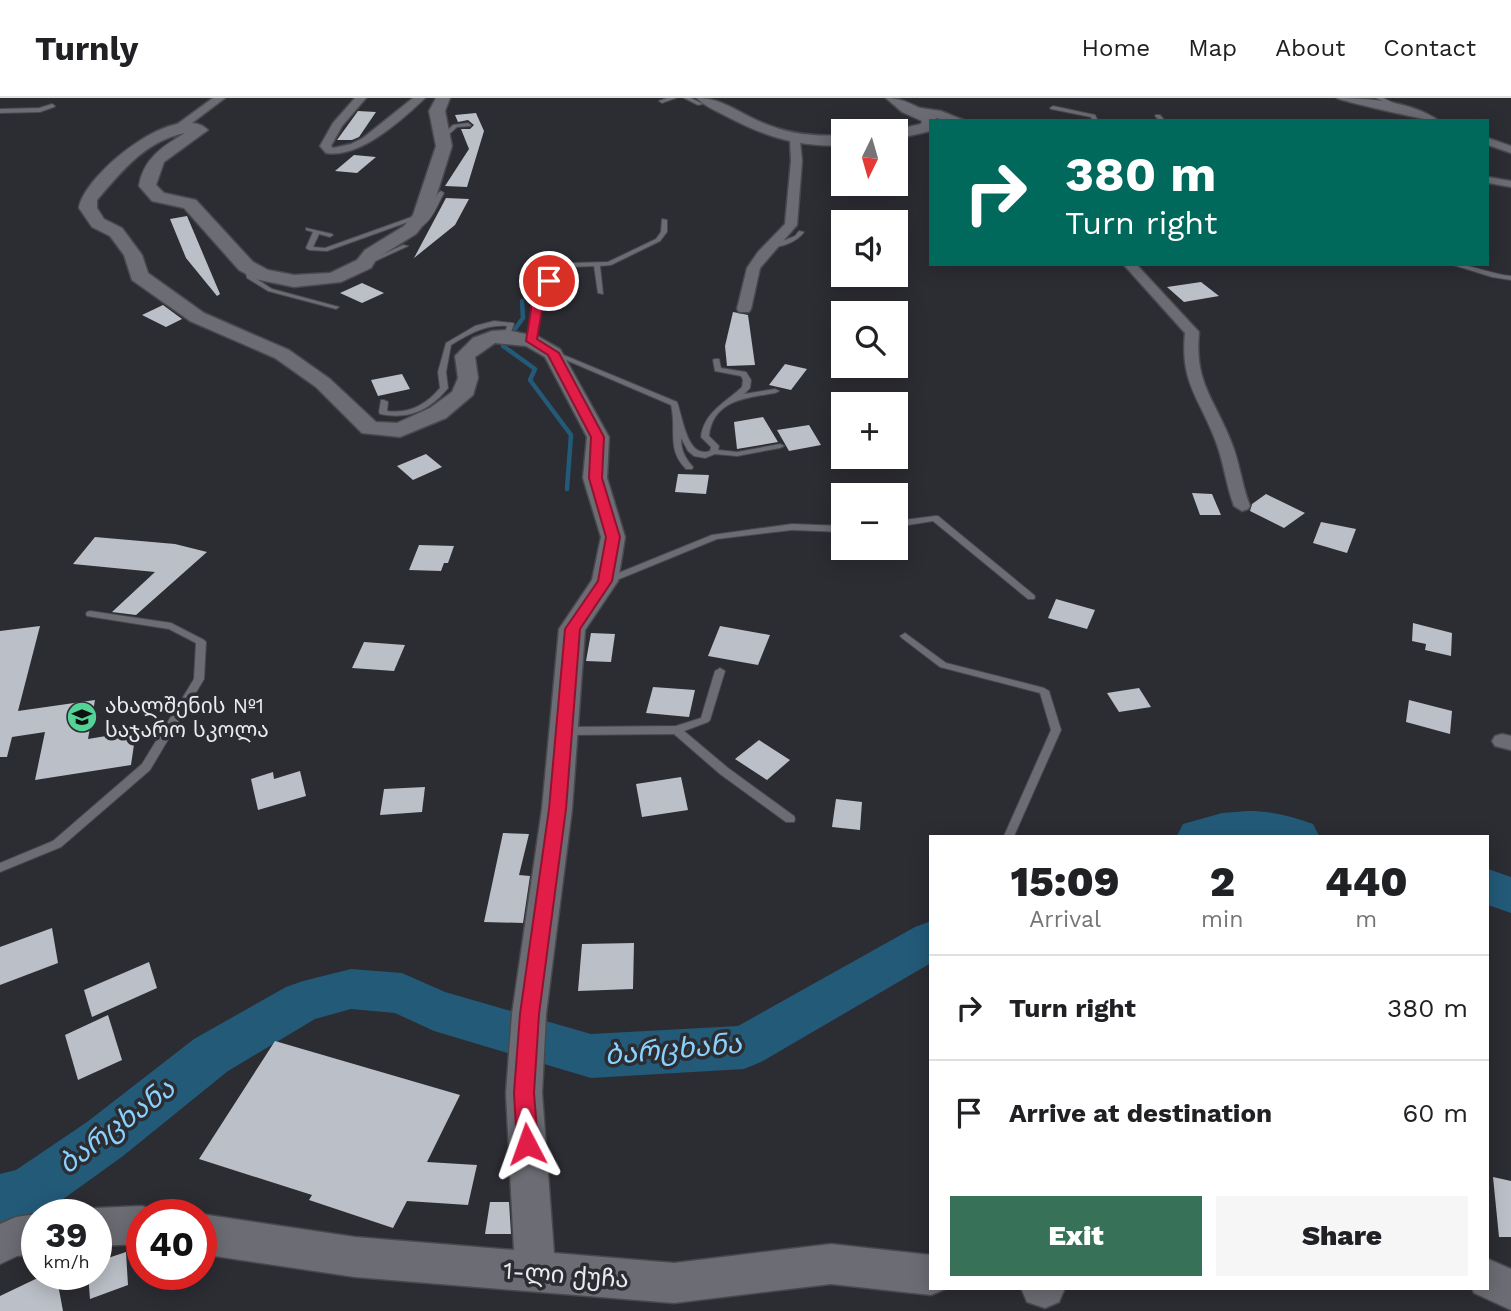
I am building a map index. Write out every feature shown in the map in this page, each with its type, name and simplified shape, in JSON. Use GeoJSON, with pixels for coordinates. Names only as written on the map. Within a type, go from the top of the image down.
{"type":"FeatureCollection","features":[{"type":"Feature","properties":{"kind":"street"},"geometry":{"type":"LineString","coordinates":[[220,98],[180,127],[136,149],[123,159],[89,199],[88,208],[98,223],[116,232],[133,256],[139,276],[197,317],[282,354],[323,383],[370,428],[400,430],[420,422],[462,395],[468,378],[465,356],[480,342],[492,337],[508,336],[531,341],[553,353],[598,437],[595,478],[613,537],[605,581],[572,629],[557,809],[529,1014],[524,1093],[535,1273]]}},
{"type":"Feature","properties":{"kind":"street"},"geometry":{"type":"LineString","coordinates":[[361,98],[337,125],[325,146],[330,151],[342,152],[356,148],[406,106],[420,98]]}},
{"type":"Feature","properties":{"kind":"street"},"geometry":{"type":"LineString","coordinates":[[180,127],[194,126],[200,130],[158,158],[148,171],[148,186],[158,197],[190,204],[246,266],[262,275],[310,281],[334,278],[364,264],[371,254],[412,230],[437,187],[444,146],[437,111],[443,98]]}},
{"type":"Feature","properties":{"kind":"street"},"geometry":{"type":"LineString","coordinates":[[893,98],[907,109],[930,119]]}},
{"type":"Feature","properties":{"kind":"street"},"geometry":{"type":"LineString","coordinates":[[1342,98],[1402,109],[1429,119]]}},
{"type":"Feature","properties":{"kind":"street"},"geometry":{"type":"LineString","coordinates":[[702,101],[765,131],[795,141],[831,140]]}},
{"type":"Feature","properties":{"kind":"street"},"geometry":{"type":"LineString","coordinates":[[907,109],[952,119]]}},
{"type":"Feature","properties":{"kind":"street"},"geometry":{"type":"LineString","coordinates":[[908,131],[928,127],[929,123]]}},
{"type":"Feature","properties":{"kind":"street"},"geometry":{"type":"LineString","coordinates":[[744,309],[750,288],[750,276],[791,225],[791,202],[798,155],[795,141]]}},
{"type":"Feature","properties":{"kind":"street"},"geometry":{"type":"LineString","coordinates":[[1489,141],[1511,150]]}},
{"type":"Feature","properties":{"kind":"street"},"geometry":{"type":"LineString","coordinates":[[1489,180],[1511,184]]}},
{"type":"Feature","properties":{"kind":"street"},"geometry":{"type":"LineString","coordinates":[[1131,266],[1192,332],[1188,355],[1199,396],[1228,453],[1234,487],[1242,506]]}},
{"type":"Feature","properties":{"kind":"street"},"geometry":{"type":"LineString","coordinates":[[0,1244],[21,1236]]}},
{"type":"Feature","properties":{"kind":"street","name":"1-ლი ქუჩა"},"geometry":{"type":"LineString","coordinates":[[217,1236],[355,1257],[674,1283],[831,1264],[929,1275]]}},
{"type":"Feature","properties":{"kind":"street"},"geometry":{"type":"LineString","coordinates":[[1489,1279],[1511,1290]]}},
{"type":"Feature","properties":{"kind":"lane"},"geometry":{"type":"LineString","coordinates":[[662,102],[673,98]]}},
{"type":"Feature","properties":{"kind":"lane"},"geometry":{"type":"LineString","coordinates":[[687,98],[702,101]]}},
{"type":"Feature","properties":{"kind":"lane"},"geometry":{"type":"LineString","coordinates":[[1379,98],[1402,109]]}},
{"type":"Feature","properties":{"kind":"lane"},"geometry":{"type":"LineString","coordinates":[[0,111],[40,110],[52,106]]}},
{"type":"Feature","properties":{"kind":"lane"},"geometry":{"type":"LineString","coordinates":[[1053,108],[1093,116],[1095,119]]}},
{"type":"Feature","properties":{"kind":"lane"},"geometry":{"type":"LineString","coordinates":[[442,138],[455,126],[468,125]]}},
{"type":"Feature","properties":{"kind":"lane"},"geometry":{"type":"LineString","coordinates":[[531,341],[537,310],[536,293],[561,269],[571,265],[609,264],[658,240],[664,232],[664,220]]}},
{"type":"Feature","properties":{"kind":"lane"},"geometry":{"type":"LineString","coordinates":[[308,229],[330,235]]}},
{"type":"Feature","properties":{"kind":"lane"},"geometry":{"type":"LineString","coordinates":[[316,233],[309,248],[325,250],[412,230]]}},
{"type":"Feature","properties":{"kind":"lane"},"geometry":{"type":"LineString","coordinates":[[773,246],[797,237],[801,232]]}},
{"type":"Feature","properties":{"kind":"lane"},"geometry":{"type":"LineString","coordinates":[[246,266],[249,277],[270,290],[336,307]]}},
{"type":"Feature","properties":{"kind":"lane"},"geometry":{"type":"LineString","coordinates":[[597,266],[601,293]]}},
{"type":"Feature","properties":{"kind":"lane"},"geometry":{"type":"LineString","coordinates":[[1460,266],[1511,278]]}},
{"type":"Feature","properties":{"kind":"lane"},"geometry":{"type":"LineString","coordinates":[[384,402],[383,412],[395,415],[418,411],[435,400],[444,388],[442,372],[448,344],[470,330],[499,321],[511,324],[508,336]]}},
{"type":"Feature","properties":{"kind":"lane"},"geometry":{"type":"LineString","coordinates":[[553,353],[674,404],[690,449],[698,456],[707,456],[714,452],[737,454],[780,446]]}},
{"type":"Feature","properties":{"kind":"lane"},"geometry":{"type":"LineString","coordinates":[[714,452],[715,446],[705,437],[705,428],[714,413],[746,388],[747,380],[743,374],[718,369],[717,360]]}},
{"type":"Feature","properties":{"kind":"lane"},"geometry":{"type":"LineString","coordinates":[[737,397],[775,391]]}},
{"type":"Feature","properties":{"kind":"lane"},"geometry":{"type":"LineString","coordinates":[[678,418],[676,446],[681,461],[689,467]]}},
{"type":"Feature","properties":{"kind":"lane"},"geometry":{"type":"LineString","coordinates":[[908,522],[935,518],[1031,597]]}},
{"type":"Feature","properties":{"kind":"lane"},"geometry":{"type":"LineString","coordinates":[[605,581],[715,537],[792,527],[831,528]]}},
{"type":"Feature","properties":{"kind":"lane"},"geometry":{"type":"LineString","coordinates":[[0,868],[57,844],[146,767],[199,679],[201,642],[171,625],[90,614]]}},
{"type":"Feature","properties":{"kind":"lane"},"geometry":{"type":"LineString","coordinates":[[905,636],[943,665],[1044,691],[1056,730],[1009,835]]}},
{"type":"Feature","properties":{"kind":"lane"},"geometry":{"type":"LineString","coordinates":[[564,731],[676,730],[705,720],[720,671]]}},
{"type":"Feature","properties":{"kind":"lane"},"geometry":{"type":"LineString","coordinates":[[676,730],[724,771],[790,819]]}},
{"type":"Feature","properties":{"kind":"building"},"geometry":{"type":"Polygon","coordinates":[[[358,111],[376,112],[359,137],[337,140],[358,111]]]}},
{"type":"Feature","properties":{"kind":"building"},"geometry":{"type":"Polygon","coordinates":[[[476,113],[484,131],[467,187],[445,186],[469,149],[461,129],[470,129],[474,125],[468,120],[458,122],[455,115],[476,113]]]}},
{"type":"Feature","properties":{"kind":"building"},"geometry":{"type":"Polygon","coordinates":[[[354,155],[376,157],[357,173],[335,171],[354,155]]]}},
{"type":"Feature","properties":{"kind":"building"},"geometry":{"type":"Polygon","coordinates":[[[446,198],[469,199],[455,225],[414,258],[446,198]]]}},
{"type":"Feature","properties":{"kind":"building"},"geometry":{"type":"Polygon","coordinates":[[[187,216],[220,294],[217,296],[186,258],[170,219],[187,216]]]}},
{"type":"Feature","properties":{"kind":"building"},"geometry":{"type":"Polygon","coordinates":[[[1201,282],[1219,296],[1184,302],[1167,287],[1201,282]]]}},
{"type":"Feature","properties":{"kind":"building"},"geometry":{"type":"Polygon","coordinates":[[[362,283],[384,293],[362,303],[340,293],[362,283]]]}},
{"type":"Feature","properties":{"kind":"building"},"geometry":{"type":"Polygon","coordinates":[[[163,305],[182,319],[166,327],[142,315],[163,305]]]}},
{"type":"Feature","properties":{"kind":"building"},"geometry":{"type":"Polygon","coordinates":[[[733,312],[748,315],[755,365],[727,366],[725,346],[733,312]]]}},
{"type":"Feature","properties":{"kind":"building"},"geometry":{"type":"Polygon","coordinates":[[[785,364],[807,369],[791,390],[769,385],[785,364]]]}},
{"type":"Feature","properties":{"kind":"building"},"geometry":{"type":"Polygon","coordinates":[[[402,374],[410,389],[378,396],[371,380],[402,374]]]}},
{"type":"Feature","properties":{"kind":"building"},"geometry":{"type":"Polygon","coordinates":[[[763,417],[778,442],[737,449],[734,422],[763,417]]]}},
{"type":"Feature","properties":{"kind":"building"},"geometry":{"type":"Polygon","coordinates":[[[809,425],[821,445],[789,451],[777,430],[809,425]]]}},
{"type":"Feature","properties":{"kind":"building"},"geometry":{"type":"Polygon","coordinates":[[[426,454],[442,467],[413,480],[397,466],[426,454]]]}},
{"type":"Feature","properties":{"kind":"building"},"geometry":{"type":"Polygon","coordinates":[[[678,474],[709,475],[706,494],[675,492],[678,474]]]}},
{"type":"Feature","properties":{"kind":"building"},"geometry":{"type":"Polygon","coordinates":[[[1192,493],[1212,494],[1221,515],[1200,515],[1192,493]]]}},
{"type":"Feature","properties":{"kind":"building"},"geometry":{"type":"Polygon","coordinates":[[[1266,494],[1305,513],[1284,528],[1250,511],[1252,504],[1266,494]]]}},
{"type":"Feature","properties":{"kind":"building"},"geometry":{"type":"Polygon","coordinates":[[[1321,522],[1356,529],[1347,553],[1313,543],[1321,522]]]}},
{"type":"Feature","properties":{"kind":"building"},"geometry":{"type":"Polygon","coordinates":[[[95,537],[175,544],[207,552],[136,615],[112,612],[155,572],[73,564],[95,537]]]}},
{"type":"Feature","properties":{"kind":"building"},"geometry":{"type":"Polygon","coordinates":[[[419,545],[454,546],[448,563],[444,563],[441,571],[409,570],[419,545]]]}},
{"type":"Feature","properties":{"kind":"building"},"geometry":{"type":"Polygon","coordinates":[[[1056,599],[1095,610],[1087,629],[1048,618],[1056,599]]]}},
{"type":"Feature","properties":{"kind":"building"},"geometry":{"type":"Polygon","coordinates":[[[1413,623],[1452,633],[1451,656],[1425,650],[1426,644],[1412,641],[1413,623]]]}},
{"type":"Feature","properties":{"kind":"building"},"geometry":{"type":"Polygon","coordinates":[[[40,626],[18,711],[95,700],[88,739],[136,731],[131,765],[35,780],[45,732],[12,737],[7,757],[0,757],[0,631],[40,626]]]}},
{"type":"Feature","properties":{"kind":"building"},"geometry":{"type":"Polygon","coordinates":[[[720,626],[770,635],[758,665],[708,656],[720,626]]]}},
{"type":"Feature","properties":{"kind":"building"},"geometry":{"type":"Polygon","coordinates":[[[591,633],[615,634],[611,662],[586,661],[591,633]]]}},
{"type":"Feature","properties":{"kind":"building"},"geometry":{"type":"Polygon","coordinates":[[[364,642],[405,645],[394,671],[352,668],[364,642]]]}},
{"type":"Feature","properties":{"kind":"building"},"geometry":{"type":"Polygon","coordinates":[[[653,687],[695,690],[689,717],[646,713],[653,687]]]}},
{"type":"Feature","properties":{"kind":"building"},"geometry":{"type":"Polygon","coordinates":[[[1139,688],[1151,707],[1119,712],[1107,693],[1139,688]]]}},
{"type":"Feature","properties":{"kind":"building"},"geometry":{"type":"Polygon","coordinates":[[[1409,700],[1452,711],[1450,734],[1406,722],[1409,700]]]}},
{"type":"Feature","properties":{"kind":"building"},"geometry":{"type":"Polygon","coordinates":[[[759,740],[790,760],[767,780],[735,759],[759,740]]]}},
{"type":"Feature","properties":{"kind":"building"},"geometry":{"type":"Polygon","coordinates":[[[300,771],[306,796],[258,810],[251,779],[273,772],[274,779],[300,771]]]}},
{"type":"Feature","properties":{"kind":"building"},"geometry":{"type":"Polygon","coordinates":[[[681,777],[688,810],[642,817],[636,784],[681,777]]]}},
{"type":"Feature","properties":{"kind":"building"},"geometry":{"type":"Polygon","coordinates":[[[425,787],[422,812],[380,815],[384,789],[425,787]]]}},
{"type":"Feature","properties":{"kind":"building"},"geometry":{"type":"Polygon","coordinates":[[[836,799],[862,802],[860,830],[832,827],[836,799]]]}},
{"type":"Feature","properties":{"kind":"building"},"geometry":{"type":"Polygon","coordinates":[[[503,833],[529,834],[519,875],[530,876],[523,923],[484,922],[503,833]]]}},
{"type":"Feature","properties":{"kind":"building"},"geometry":{"type":"Polygon","coordinates":[[[52,928],[58,963],[0,985],[0,947],[52,928]]]}},
{"type":"Feature","properties":{"kind":"building"},"geometry":{"type":"Polygon","coordinates":[[[634,943],[633,989],[578,991],[582,944],[634,943]]]}},
{"type":"Feature","properties":{"kind":"building"},"geometry":{"type":"Polygon","coordinates":[[[149,962],[157,988],[92,1017],[84,990],[149,962]]]}},
{"type":"Feature","properties":{"kind":"building"},"geometry":{"type":"Polygon","coordinates":[[[108,1015],[122,1060],[78,1080],[65,1035],[108,1015]]]}},
{"type":"Feature","properties":{"kind":"building"},"geometry":{"type":"Polygon","coordinates":[[[275,1041],[460,1095],[427,1162],[477,1165],[468,1205],[407,1201],[393,1228],[309,1200],[312,1195],[199,1159],[275,1041]]]}},
{"type":"Feature","properties":{"kind":"building"},"geometry":{"type":"Polygon","coordinates":[[[1493,1177],[1511,1181],[1511,1237],[1499,1237],[1493,1177]]]}},
{"type":"Feature","properties":{"kind":"building"},"geometry":{"type":"Polygon","coordinates":[[[490,1202],[509,1202],[511,1234],[485,1234],[490,1202]]]}},
{"type":"Feature","properties":{"kind":"building"},"geometry":{"type":"Polygon","coordinates":[[[126,1252],[126,1286],[90,1299],[89,1290],[112,1290],[112,1257],[126,1252]]]}},
{"type":"Feature","properties":{"kind":"building"},"geometry":{"type":"Polygon","coordinates":[[[21,1286],[21,1290],[59,1290],[63,1311],[0,1311],[0,1296],[21,1286]]]}},
{"type":"Feature","properties":{"kind":"waterway"},"geometry":{"type":"LineString","coordinates":[[512,333],[523,318],[522,301]]}},
{"type":"Feature","properties":{"kind":"waterway"},"geometry":{"type":"LineString","coordinates":[[508,339],[503,346],[535,369],[530,380],[571,435],[567,489]]}},
{"type":"Feature","properties":{"kind":"waterway","name":"ბარცხანა"},"geometry":{"type":"LineString","coordinates":[[1202,835],[1248,827],[1274,829],[1295,835]]}},
{"type":"Feature","properties":{"kind":"waterway","name":"ბარცხანა"},"geometry":{"type":"LineString","coordinates":[[1489,887],[1511,895]]}},
{"type":"Feature","properties":{"kind":"waterway","name":"ბარცხანა"},"geometry":{"type":"LineString","coordinates":[[0,1200],[29,1192],[105,1139],[211,1055],[303,1002],[351,989],[402,993],[434,1010],[591,1056],[744,1047],[929,941]]}},
{"type":"Feature","properties":{"kind":"place","name":"ახალშენის №1 საჯარო სკოლა"},"geometry":{"type":"Point","coordinates":[82,717]}},
{"type":"Feature","properties":{"kind":"route"},"geometry":{"type":"LineString","coordinates":[[527,1144],[524,1093],[529,1014],[557,809],[572,629],[605,581],[613,537],[595,478],[598,437],[569,378],[553,353],[531,341],[537,310],[536,293],[549,281]]}}]}
